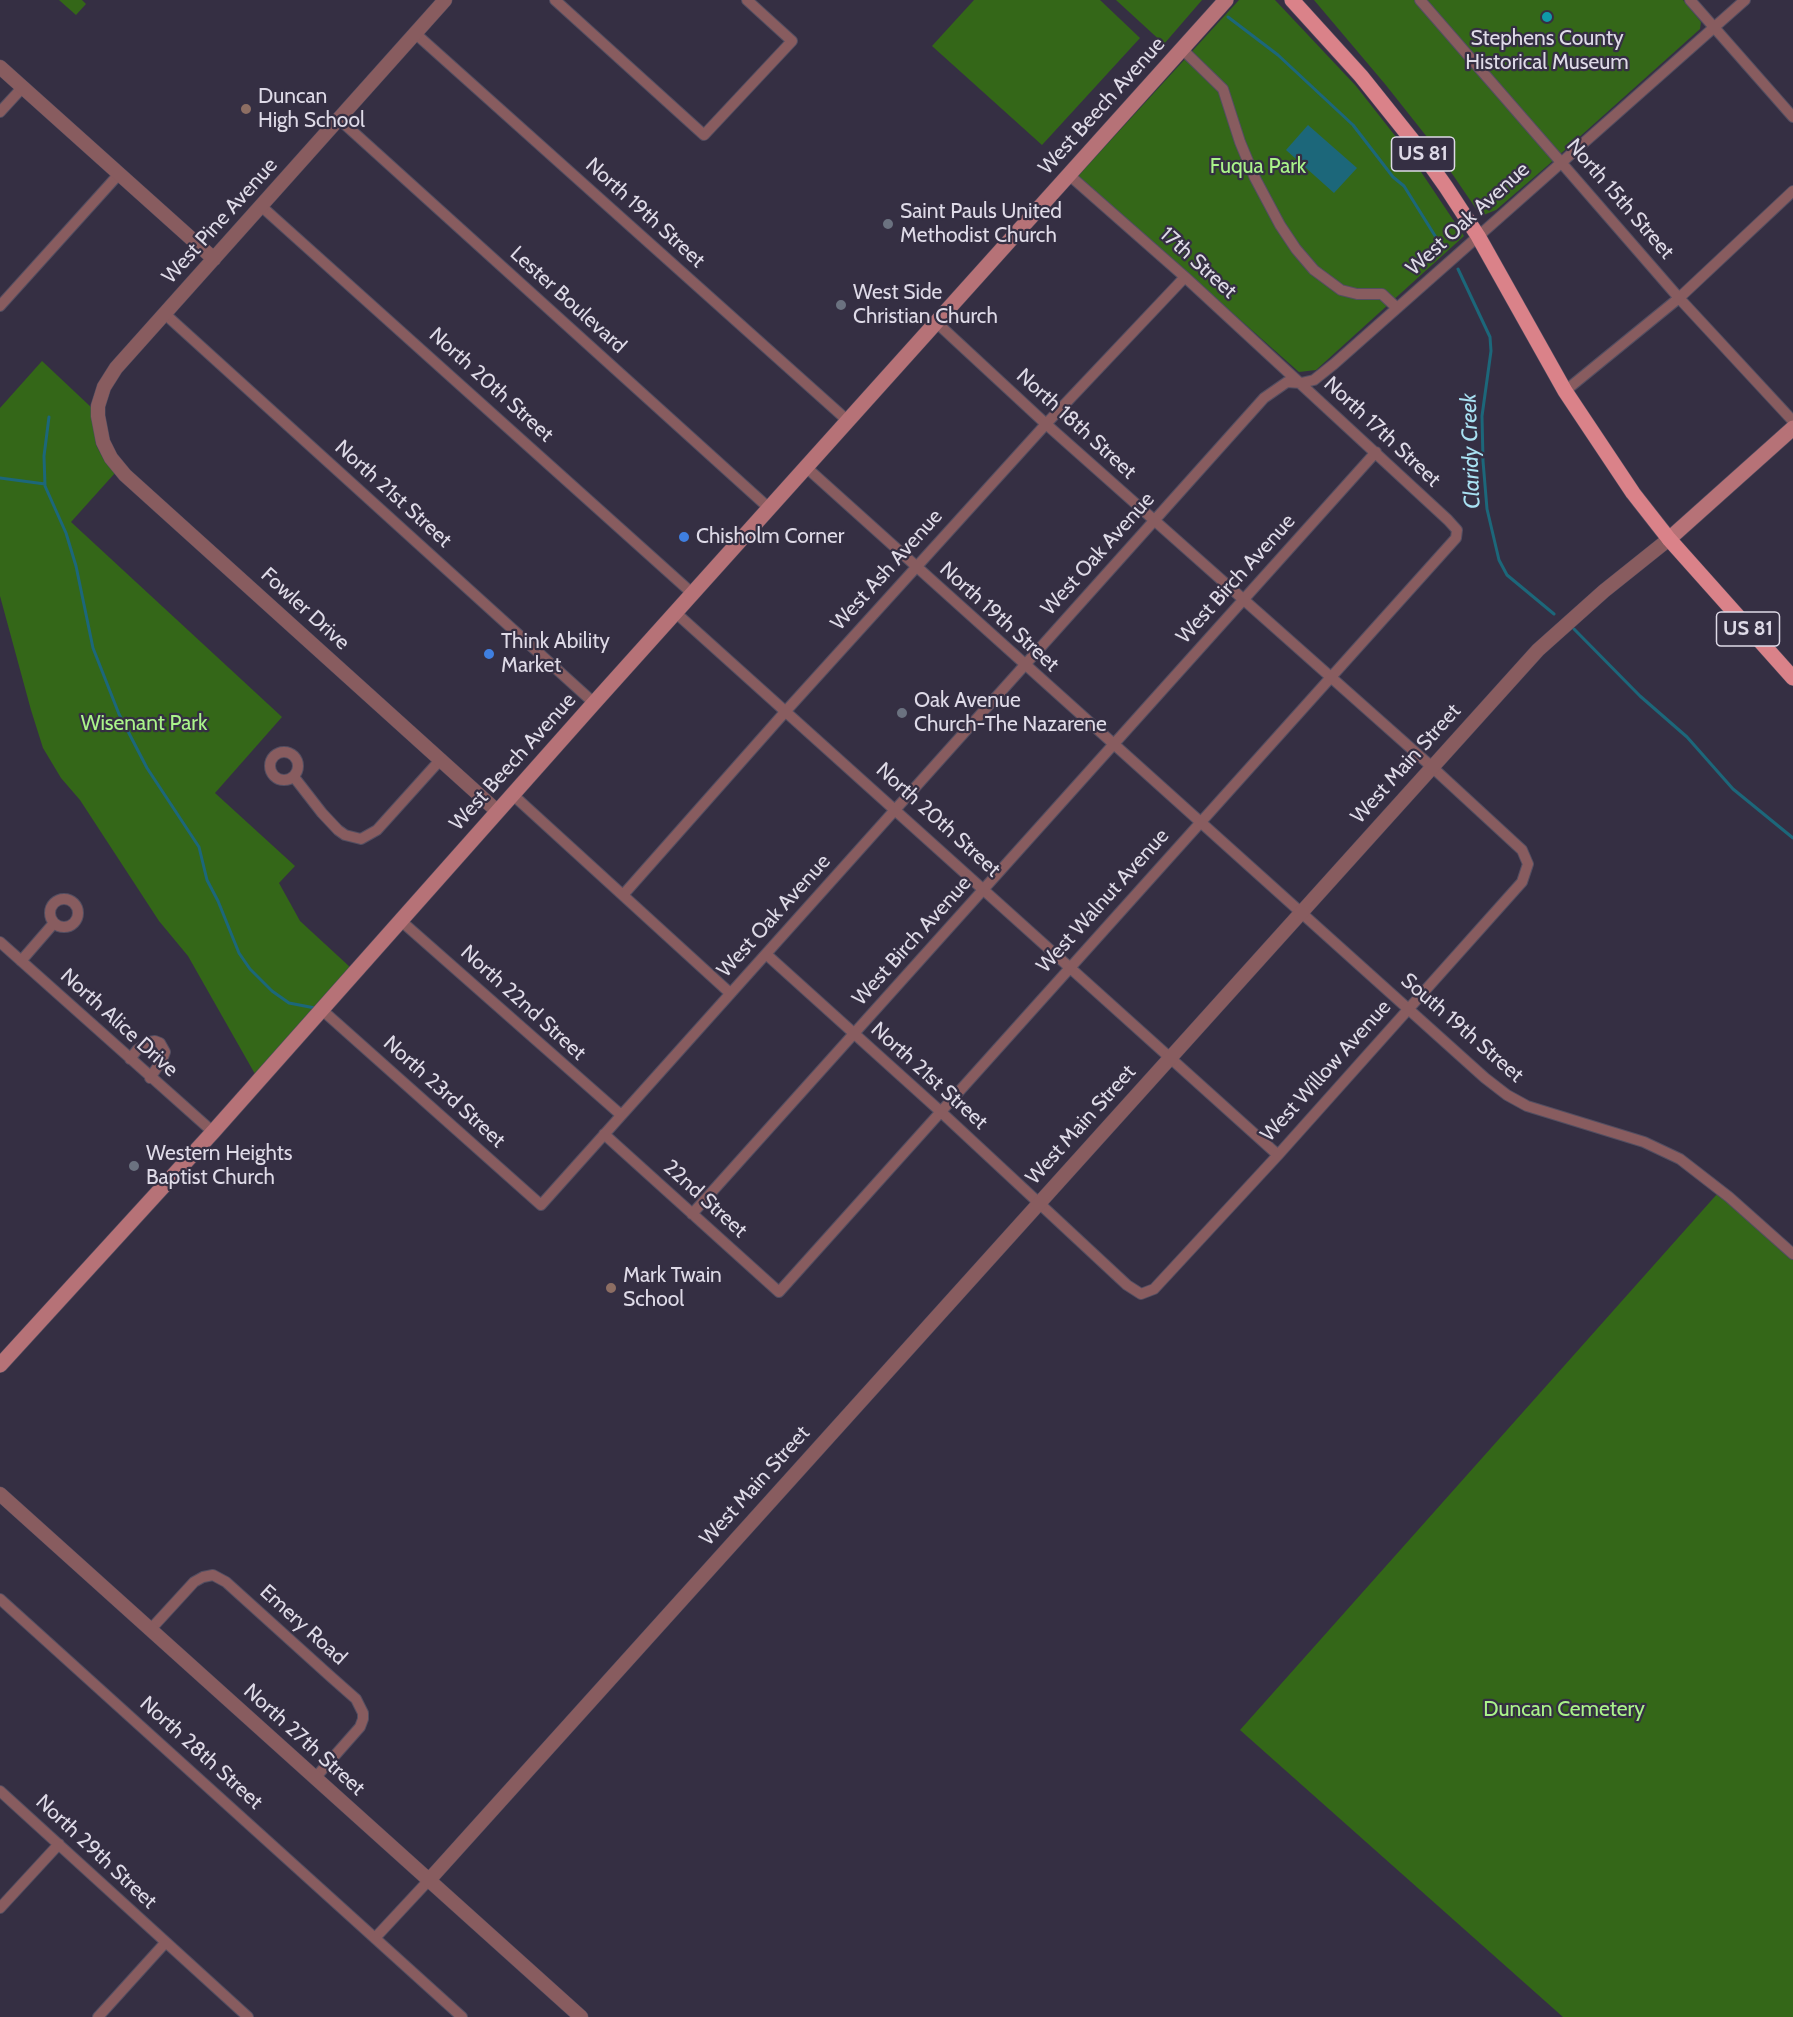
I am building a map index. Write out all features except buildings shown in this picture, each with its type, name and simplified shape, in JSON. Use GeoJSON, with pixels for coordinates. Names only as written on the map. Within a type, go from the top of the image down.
{"type":"FeatureCollection","features":[{"type":"Feature","properties":{"kind":"main road","name":"West Beech Avenue"},"geometry":{"type":"LineString","coordinates":[[0,1365],[213,1132],[512,794],[1226,0]]}},
{"type":"Feature","properties":{"kind":"main road","name":"US 81"},"geometry":{"type":"LineString","coordinates":[[1292,0],[1361,76],[1417,146],[1478,236],[1565,391],[1614,465],[1668,539],[1791,672]]}},
{"type":"Feature","properties":{"kind":"main road","name":"West Main Street"},"geometry":{"type":"LineString","coordinates":[[1668,539],[1793,428]]}},
{"type":"Feature","properties":{"kind":"street","name":"West Pine Avenue"},"geometry":{"type":"LineString","coordinates":[[100,427],[98,406],[104,387],[116,368],[446,0]]}},
{"type":"Feature","properties":{"kind":"street"},"geometry":{"type":"LineString","coordinates":[[555,0],[704,135],[792,41],[747,0]]}},
{"type":"Feature","properties":{"kind":"street","name":"North 15th Street"},"geometry":{"type":"LineString","coordinates":[[1420,0],[1679,298],[1793,421]]}},
{"type":"Feature","properties":{"kind":"street"},"geometry":{"type":"LineString","coordinates":[[1690,0],[1793,117]]}},
{"type":"Feature","properties":{"kind":"street","name":"West Oak Avenue"},"geometry":{"type":"LineString","coordinates":[[541,1205],[620,1114],[1264,398],[1287,382],[1301,383],[1314,380],[1745,0]]}},
{"type":"Feature","properties":{"kind":"street","name":"North 19th Street"},"geometry":{"type":"LineString","coordinates":[[416,33],[849,421]]}},
{"type":"Feature","properties":{"kind":"street"},"geometry":{"type":"LineString","coordinates":[[1182,49],[1224,89],[1240,141],[1255,178],[1280,225],[1296,249],[1314,270],[1341,290],[1357,294],[1382,294],[1397,308]]}},
{"type":"Feature","properties":{"kind":"street"},"geometry":{"type":"LineString","coordinates":[[0,67],[214,259]]}},
{"type":"Feature","properties":{"kind":"street"},"geometry":{"type":"LineString","coordinates":[[0,112],[22,87]]}},
{"type":"Feature","properties":{"kind":"street","name":"Lester Boulevard"},"geometry":{"type":"LineString","coordinates":[[340,120],[770,509]]}},
{"type":"Feature","properties":{"kind":"street"},"geometry":{"type":"LineString","coordinates":[[0,306],[118,174]]}},
{"type":"Feature","properties":{"kind":"street","name":"17th Street"},"geometry":{"type":"LineString","coordinates":[[1068,174],[1301,383]]}},
{"type":"Feature","properties":{"kind":"street"},"geometry":{"type":"LineString","coordinates":[[1565,391],[1679,298],[1793,191]]}},
{"type":"Feature","properties":{"kind":"street","name":"North 20th Street"},"geometry":{"type":"LineString","coordinates":[[261,206],[693,594]]}},
{"type":"Feature","properties":{"kind":"street","name":"West Ash Avenue"},"geometry":{"type":"LineString","coordinates":[[623,895],[1046,424],[1185,277]]}},
{"type":"Feature","properties":{"kind":"street","name":"North 21st Street"},"geometry":{"type":"LineString","coordinates":[[165,314],[594,703]]}},
{"type":"Feature","properties":{"kind":"street","name":"North 18th Street"},"geometry":{"type":"LineString","coordinates":[[937,323],[1046,424],[1432,767],[1522,850],[1528,864]]}},
{"type":"Feature","properties":{"kind":"street","name":"North 17th Street"},"geometry":{"type":"LineString","coordinates":[[1301,383],[1448,520],[1457,530],[1456,538]]}},
{"type":"Feature","properties":{"kind":"street","name":"Fowler Drive"},"geometry":{"type":"LineString","coordinates":[[100,427],[103,442],[111,458],[126,476],[497,811]]}},
{"type":"Feature","properties":{"kind":"street","name":"West Birch Avenue"},"geometry":{"type":"LineString","coordinates":[[692,1214],[1376,452]]}},
{"type":"Feature","properties":{"kind":"street","name":"North 19th Street"},"geometry":{"type":"LineString","coordinates":[[807,468],[1302,913]]}},
{"type":"Feature","properties":{"kind":"street","name":"West Walnut Avenue"},"geometry":{"type":"LineString","coordinates":[[780,1292],[1456,538]]}},
{"type":"Feature","properties":{"kind":"street","name":"West Main Street"},"geometry":{"type":"LineString","coordinates":[[429,1880],[1538,650],[1604,591],[1668,539]]}},
{"type":"Feature","properties":{"kind":"street","name":"North 20th Street"},"geometry":{"type":"LineString","coordinates":[[676,613],[1278,1155]]}},
{"type":"Feature","properties":{"kind":"street"},"geometry":{"type":"LineString","coordinates":[[294,777],[338,830],[345,835],[361,839],[377,831],[441,759]]}},
{"type":"Feature","properties":{"kind":"street"},"geometry":{"type":"LineString","coordinates":[[512,794],[730,993]]}},
{"type":"Feature","properties":{"kind":"street","name":"West Willow Avenue"},"geometry":{"type":"LineString","coordinates":[[1141,1293],[1154,1289],[1278,1155],[1522,882],[1528,864]]}},
{"type":"Feature","properties":{"kind":"street","name":"South 19th Street"},"geometry":{"type":"LineString","coordinates":[[1302,913],[1485,1078],[1507,1095],[1527,1106],[1644,1143],[1680,1159],[1713,1184],[1793,1254]]}},
{"type":"Feature","properties":{"kind":"street","name":"North 22nd Street"},"geometry":{"type":"LineString","coordinates":[[400,920],[620,1114]]}},
{"type":"Feature","properties":{"kind":"street"},"geometry":{"type":"LineString","coordinates":[[21,960],[54,923]]}},
{"type":"Feature","properties":{"kind":"street","name":"North Alice Drive"},"geometry":{"type":"LineString","coordinates":[[0,942],[213,1132]]}},
{"type":"Feature","properties":{"kind":"street","name":"North 21st Street"},"geometry":{"type":"LineString","coordinates":[[766,954],[940,1111],[1127,1286],[1141,1293]]}},
{"type":"Feature","properties":{"kind":"street","name":"North 23rd Street"},"geometry":{"type":"LineString","coordinates":[[321,1008],[541,1205]]}},
{"type":"Feature","properties":{"kind":"street"},"geometry":{"type":"LineString","coordinates":[[129,1059],[149,1042],[160,1043],[165,1052],[150,1078]]}},
{"type":"Feature","properties":{"kind":"street","name":"22nd Street"},"geometry":{"type":"LineString","coordinates":[[604,1134],[780,1292]]}},
{"type":"Feature","properties":{"kind":"street","name":"North 27th Street"},"geometry":{"type":"LineString","coordinates":[[0,1494],[581,2017]]}},
{"type":"Feature","properties":{"kind":"street","name":"Emery Road"},"geometry":{"type":"LineString","coordinates":[[150,1630],[194,1582],[213,1575],[226,1582],[337,1681],[356,1699],[363,1713],[363,1719],[360,1727],[315,1778]]}},
{"type":"Feature","properties":{"kind":"street","name":"North 28th Street"},"geometry":{"type":"LineString","coordinates":[[0,1599],[462,2017]]}},
{"type":"Feature","properties":{"kind":"street","name":"North 29th Street"},"geometry":{"type":"LineString","coordinates":[[0,1791],[248,2017]]}},
{"type":"Feature","properties":{"kind":"street"},"geometry":{"type":"LineString","coordinates":[[0,1908],[59,1844]]}},
{"type":"Feature","properties":{"kind":"street"},"geometry":{"type":"LineString","coordinates":[[375,1938],[429,1880]]}},
{"type":"Feature","properties":{"kind":"street"},"geometry":{"type":"LineString","coordinates":[[98,2017],[165,1943]]}},
{"type":"Feature","properties":{"kind":"green space"},"geometry":{"type":"Polygon","coordinates":[[[59,0],[82,0],[86,4],[76,15],[59,0]]]}},
{"type":"Feature","properties":{"kind":"green space"},"geometry":{"type":"Polygon","coordinates":[[[974,0],[1100,0],[1140,38],[1042,145],[932,46],[974,0]]]}},
{"type":"Feature","properties":{"kind":"green space"},"geometry":{"type":"Polygon","coordinates":[[[1116,0],[1202,0],[1164,44],[1116,0]]]}},
{"type":"Feature","properties":{"kind":"green space","name":"Fuqua Park"},"geometry":{"type":"Polygon","coordinates":[[[1239,0],[1275,0],[1356,86],[1407,151],[1464,236],[1316,370],[1299,372],[1078,176],[1239,0]]]}},
{"type":"Feature","properties":{"kind":"green space"},"geometry":{"type":"Polygon","coordinates":[[[1314,0],[1683,0],[1701,22],[1700,29],[1547,166],[1496,210],[1481,216],[1427,137],[1314,0]]]}},
{"type":"Feature","properties":{"kind":"green space","name":"Wisenant Park"},"geometry":{"type":"Polygon","coordinates":[[[42,361],[93,409],[96,445],[105,462],[115,473],[71,522],[282,717],[215,793],[295,866],[279,883],[300,921],[351,968],[255,1074],[188,956],[159,921],[80,800],[61,778],[43,748],[31,710],[0,596],[0,408],[42,361]]]}},
{"type":"Feature","properties":{"kind":"green space","name":"Duncan Cemetery"},"geometry":{"type":"Polygon","coordinates":[[[1718,1193],[1793,1258],[1793,2017],[1563,2017],[1240,1730],[1718,1193]]]}},
{"type":"Feature","properties":{"kind":"water"},"geometry":{"type":"Polygon","coordinates":[[[1308,125],[1357,168],[1334,193],[1286,150],[1308,125]]]}},
{"type":"Feature","properties":{"kind":"waterway","name":"Claridy Creek"},"geometry":{"type":"LineString","coordinates":[[1228,17],[1278,55],[1353,125],[1393,177],[1404,186],[1442,247]]}},
{"type":"Feature","properties":{"kind":"waterway","name":"Claridy Creek"},"geometry":{"type":"LineString","coordinates":[[1458,269],[1490,337],[1491,351],[1482,416],[1483,461],[1487,509],[1499,560],[1507,575],[1554,614]]}},
{"type":"Feature","properties":{"kind":"waterway"},"geometry":{"type":"LineString","coordinates":[[49,417],[44,456],[45,486],[66,533],[76,566],[93,648],[119,714],[147,768],[199,847],[207,880],[239,953],[250,969],[272,991],[289,1003],[315,1008]]}},
{"type":"Feature","properties":{"kind":"waterway"},"geometry":{"type":"LineString","coordinates":[[0,478],[45,484]]}},
{"type":"Feature","properties":{"kind":"waterway","name":"Claridy Creek"},"geometry":{"type":"LineString","coordinates":[[1574,629],[1640,696],[1687,737],[1733,789],[1793,838]]}},
{"type":"Feature","properties":{"kind":"place","name":"Stephens County Historical Museum"},"geometry":{"type":"Point","coordinates":[1547,17]}},
{"type":"Feature","properties":{"kind":"place","name":"Duncan High School"},"geometry":{"type":"Point","coordinates":[246,109]}},
{"type":"Feature","properties":{"kind":"place","name":"Saint Pauls United Methodist Church"},"geometry":{"type":"Point","coordinates":[888,224]}},
{"type":"Feature","properties":{"kind":"place","name":"West Side Christian Church"},"geometry":{"type":"Point","coordinates":[841,305]}},
{"type":"Feature","properties":{"kind":"place","name":"Chisholm Corner"},"geometry":{"type":"Point","coordinates":[684,537]}},
{"type":"Feature","properties":{"kind":"place","name":"Think Ability Market"},"geometry":{"type":"Point","coordinates":[489,654]}},
{"type":"Feature","properties":{"kind":"place","name":"Oak Avenue Church-The Nazarene"},"geometry":{"type":"Point","coordinates":[902,713]}},
{"type":"Feature","properties":{"kind":"place","name":"Western Heights Baptist Church"},"geometry":{"type":"Point","coordinates":[134,1166]}},
{"type":"Feature","properties":{"kind":"place","name":"Mark Twain School"},"geometry":{"type":"Point","coordinates":[611,1288]}}]}
